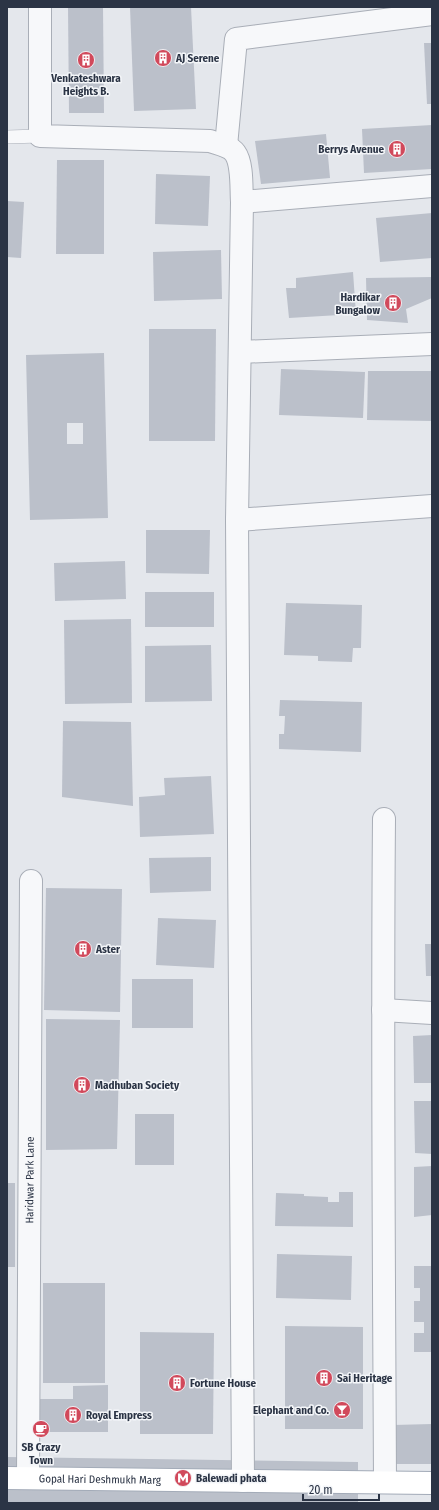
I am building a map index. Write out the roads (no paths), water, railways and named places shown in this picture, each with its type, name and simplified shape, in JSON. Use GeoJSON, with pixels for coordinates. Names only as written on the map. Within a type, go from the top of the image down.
{"type":"FeatureCollection","features":[{"type":"Feature","properties":{"kind":"main road","name":"Gopal Hari Deshmukh Marg"},"geometry":{"type":"LineString","coordinates":[[17,1478],[432,1483]]}},
{"type":"Feature","properties":{"kind":"street"},"geometry":{"type":"LineString","coordinates":[[40,7],[40,136],[210,141],[226,146],[235,153],[240,165],[242,202],[237,520],[243,1481]]}},
{"type":"Feature","properties":{"kind":"street"},"geometry":{"type":"LineString","coordinates":[[226,146],[236,39],[432,14]]}},
{"type":"Feature","properties":{"kind":"street"},"geometry":{"type":"LineString","coordinates":[[242,202],[432,186]]}},
{"type":"Feature","properties":{"kind":"street"},"geometry":{"type":"LineString","coordinates":[[240,352],[432,344]]}},
{"type":"Feature","properties":{"kind":"street"},"geometry":{"type":"LineString","coordinates":[[237,520],[432,506]]}},
{"type":"Feature","properties":{"kind":"street"},"geometry":{"type":"LineString","coordinates":[[384,818],[383,1153],[385,1482]]}},
{"type":"Feature","properties":{"kind":"street","name":"Haridwar Park Lane"},"geometry":{"type":"LineString","coordinates":[[17,1478],[31,881]]}},
{"type":"Feature","properties":{"kind":"street"},"geometry":{"type":"LineString","coordinates":[[383,1010],[432,1013]]}},
{"type":"Feature","properties":{"kind":"lane"},"geometry":{"type":"LineString","coordinates":[[7,137],[40,136]]}},
{"type":"Feature","properties":{"kind":"place","name":"AJ Serene"},"geometry":{"type":"Point","coordinates":[163,58]}},
{"type":"Feature","properties":{"kind":"place","name":"Venkateshwara Heights B."},"geometry":{"type":"Point","coordinates":[86,60]}},
{"type":"Feature","properties":{"kind":"place","name":"Berrys Avenue"},"geometry":{"type":"Point","coordinates":[397,149]}},
{"type":"Feature","properties":{"kind":"place","name":"Hardikar Bungalow"},"geometry":{"type":"Point","coordinates":[393,303]}},
{"type":"Feature","properties":{"kind":"place","name":"Aster"},"geometry":{"type":"Point","coordinates":[83,949]}},
{"type":"Feature","properties":{"kind":"place","name":"Madhuban Society"},"geometry":{"type":"Point","coordinates":[82,1085]}},
{"type":"Feature","properties":{"kind":"place","name":"Sai Heritage"},"geometry":{"type":"Point","coordinates":[324,1378]}},
{"type":"Feature","properties":{"kind":"place","name":"Fortune House"},"geometry":{"type":"Point","coordinates":[177,1383]}},
{"type":"Feature","properties":{"kind":"place","name":"Elephant and Co."},"geometry":{"type":"Point","coordinates":[342,1410]}},
{"type":"Feature","properties":{"kind":"place","name":"Royal Empress"},"geometry":{"type":"Point","coordinates":[73,1415]}},
{"type":"Feature","properties":{"kind":"place","name":"SB Crazy Town"},"geometry":{"type":"Point","coordinates":[41,1429]}},
{"type":"Feature","properties":{"kind":"place","name":"Balewadi phata"},"geometry":{"type":"Point","coordinates":[183,1478]}}]}
